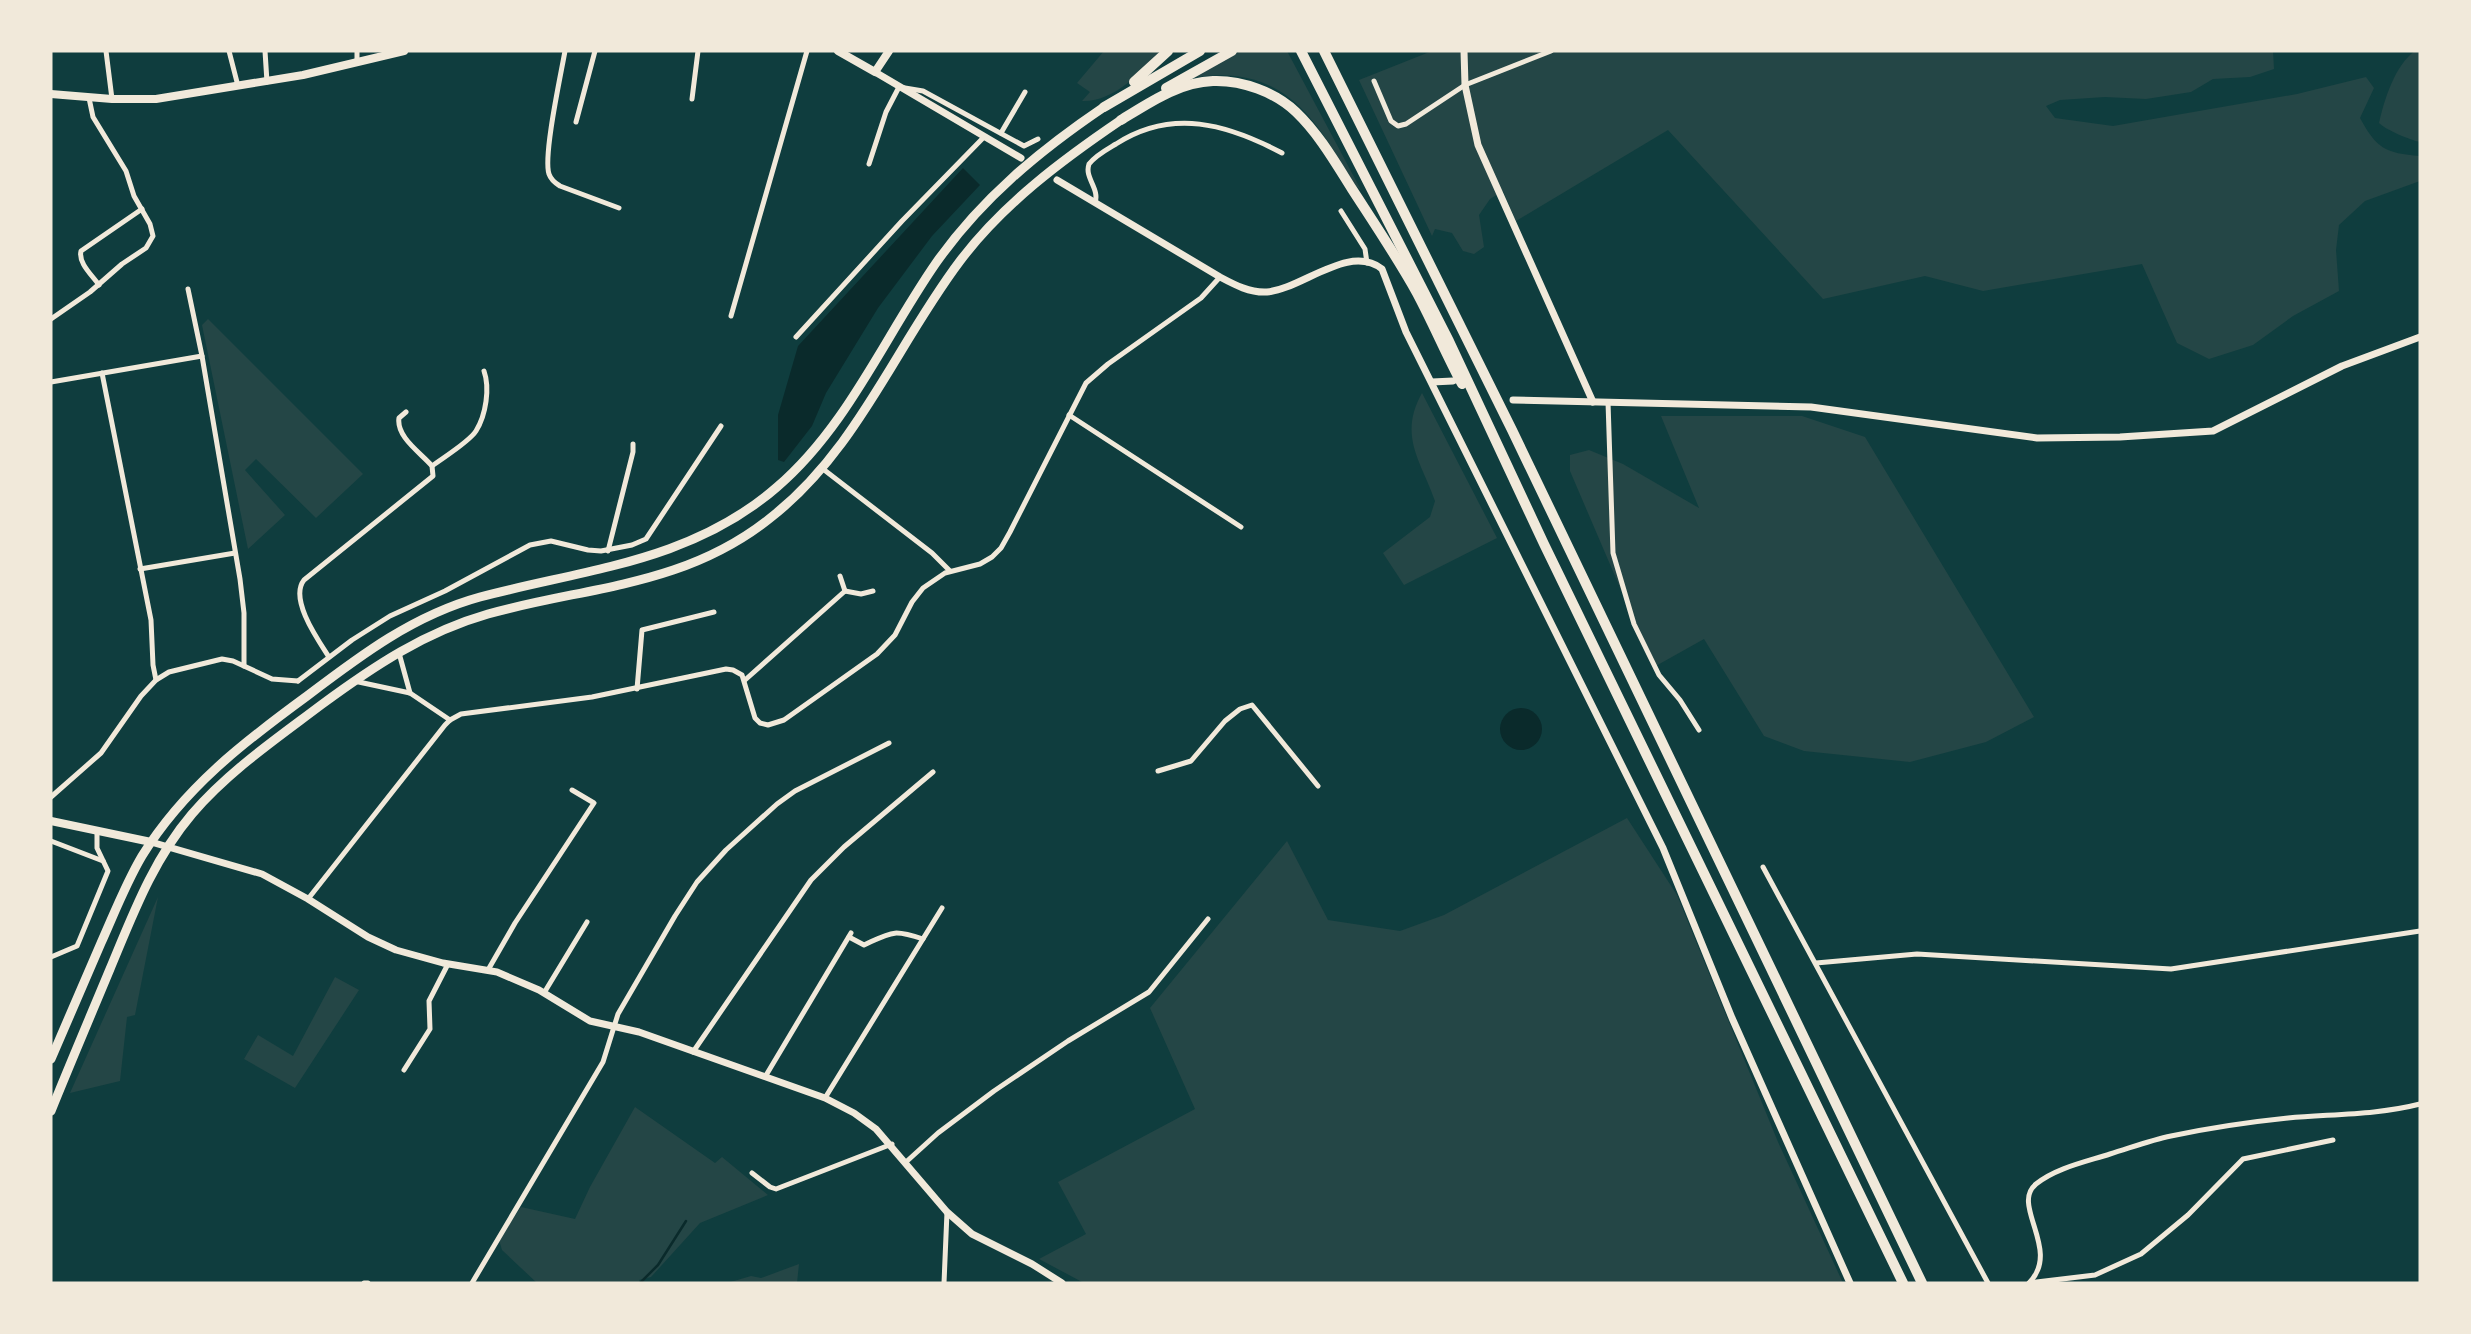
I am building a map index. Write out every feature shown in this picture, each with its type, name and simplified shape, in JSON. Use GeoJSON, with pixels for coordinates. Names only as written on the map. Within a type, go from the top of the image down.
{"type":"FeatureCollection","features":[{"type":"Feature","properties":{"kind":"highway"},"geometry":{"type":"LineString","coordinates":[[1104,107],[1152,68],[1168,51]]}},
{"type":"Feature","properties":{"kind":"highway"},"geometry":{"type":"LineString","coordinates":[[1104,107],[1200,51]]}},
{"type":"Feature","properties":{"kind":"highway"},"geometry":{"type":"LineString","coordinates":[[1121,120],[1190,73],[1232,51]]}},
{"type":"Feature","properties":{"kind":"highway"},"geometry":{"type":"LineString","coordinates":[[1324,52],[1512,430],[1922,1283]]}},
{"type":"Feature","properties":{"kind":"highway"},"geometry":{"type":"LineString","coordinates":[[1304,56],[1449,341],[1544,544],[1903,1283]]}},
{"type":"Feature","properties":{"kind":"highway"},"geometry":{"type":"LineString","coordinates":[[1121,120],[1170,92],[1193,83],[1209,81],[1238,83],[1262,90],[1295,110],[1319,137],[1408,277],[1544,544]]}},
{"type":"Feature","properties":{"kind":"main road"},"geometry":{"type":"LineString","coordinates":[[51,94],[112,100],[156,99],[267,82],[404,51]]}},
{"type":"Feature","properties":{"kind":"main road"},"geometry":{"type":"LineString","coordinates":[[841,51],[875,72],[888,51]]}},
{"type":"Feature","properties":{"kind":"main road"},"geometry":{"type":"LineString","coordinates":[[51,1059],[121,897],[151,842],[206,775],[244,743],[382,641],[433,614],[476,598],[618,566],[665,552],[706,534],[745,512],[805,461],[838,419],[937,262],[977,211],[1004,183],[1104,107]]}},
{"type":"Feature","properties":{"kind":"main road"},"geometry":{"type":"LineString","coordinates":[[51,1111],[145,886],[167,847],[198,807],[229,776],[354,681],[398,651],[444,629],[484,615],[631,584],[684,567],[730,545],[759,527],[823,469],[854,428],[959,262],[986,230],[1021,195],[1121,120]]}},
{"type":"Feature","properties":{"kind":"main road"},"geometry":{"type":"LineString","coordinates":[[51,821],[151,842]]}},
{"type":"Feature","properties":{"kind":"street"},"geometry":{"type":"LineString","coordinates":[[106,51],[112,100]]}},
{"type":"Feature","properties":{"kind":"street"},"geometry":{"type":"LineString","coordinates":[[229,51],[238,86]]}},
{"type":"Feature","properties":{"kind":"street"},"geometry":{"type":"LineString","coordinates":[[265,51],[267,82]]}},
{"type":"Feature","properties":{"kind":"street"},"geometry":{"type":"LineString","coordinates":[[357,51],[357,63]]}},
{"type":"Feature","properties":{"kind":"street"},"geometry":{"type":"LineString","coordinates":[[565,51],[549,153],[549,174],[560,186],[619,208]]}},
{"type":"Feature","properties":{"kind":"street"},"geometry":{"type":"LineString","coordinates":[[576,122],[594,51]]}},
{"type":"Feature","properties":{"kind":"street"},"geometry":{"type":"LineString","coordinates":[[692,99],[698,51]]}},
{"type":"Feature","properties":{"kind":"street"},"geometry":{"type":"LineString","coordinates":[[731,316],[807,51]]}},
{"type":"Feature","properties":{"kind":"street"},"geometry":{"type":"LineString","coordinates":[[1464,51],[1465,85],[1478,145],[1593,402]]}},
{"type":"Feature","properties":{"kind":"street"},"geometry":{"type":"LineString","coordinates":[[1374,82],[1391,121],[1398,126],[1406,124],[1465,85],[1551,51]]}},
{"type":"Feature","properties":{"kind":"street"},"geometry":{"type":"LineString","coordinates":[[875,72],[1021,158]]}},
{"type":"Feature","properties":{"kind":"street"},"geometry":{"type":"LineString","coordinates":[[899,87],[923,90],[1024,146],[1038,139]]}},
{"type":"Feature","properties":{"kind":"street"},"geometry":{"type":"LineString","coordinates":[[869,164],[886,112],[899,87]]}},
{"type":"Feature","properties":{"kind":"street"},"geometry":{"type":"LineString","coordinates":[[1001,133],[1025,92]]}},
{"type":"Feature","properties":{"kind":"street"},"geometry":{"type":"LineString","coordinates":[[51,319],[99,285],[150,243],[152,229],[134,198],[126,171],[93,117],[89,98]]}},
{"type":"Feature","properties":{"kind":"street"},"geometry":{"type":"LineString","coordinates":[[1095,203],[1097,195],[1088,172],[1089,164],[1123,139],[1146,128],[1179,124],[1207,125],[1252,137],[1282,153]]}},
{"type":"Feature","properties":{"kind":"street"},"geometry":{"type":"LineString","coordinates":[[796,337],[902,221],[985,137]]}},
{"type":"Feature","properties":{"kind":"street"},"geometry":{"type":"LineString","coordinates":[[1057,180],[1243,288],[1267,292],[1352,262],[1367,263],[1382,269],[1403,324],[1663,848],[1742,1041],[1850,1283]]}},
{"type":"Feature","properties":{"kind":"street"},"geometry":{"type":"LineString","coordinates":[[99,285],[83,265],[79,257],[81,251],[142,209]]}},
{"type":"Feature","properties":{"kind":"street"},"geometry":{"type":"LineString","coordinates":[[1341,211],[1364,249],[1367,263]]}},
{"type":"Feature","properties":{"kind":"street"},"geometry":{"type":"LineString","coordinates":[[308,899],[450,719],[461,714],[592,697],[726,669],[738,672],[745,680],[757,721],[768,725],[780,722],[883,650],[895,635],[919,593],[934,579],[950,571],[986,561],[1001,548],[1083,388],[1096,374],[1200,298],[1220,277]]}},
{"type":"Feature","properties":{"kind":"street"},"geometry":{"type":"LineString","coordinates":[[188,289],[243,599],[244,666]]}},
{"type":"Feature","properties":{"kind":"street"},"geometry":{"type":"LineString","coordinates":[[1513,400],[1811,407],[2037,438],[2120,437],[2213,431],[2342,366],[2420,337]]}},
{"type":"Feature","properties":{"kind":"street"},"geometry":{"type":"LineString","coordinates":[[51,382],[202,356]]}},
{"type":"Feature","properties":{"kind":"street"},"geometry":{"type":"LineString","coordinates":[[432,466],[477,430],[488,383],[484,371]]}},
{"type":"Feature","properties":{"kind":"street"},"geometry":{"type":"LineString","coordinates":[[102,373],[152,630],[156,680]]}},
{"type":"Feature","properties":{"kind":"street"},"geometry":{"type":"LineString","coordinates":[[1432,382],[1453,382]]}},
{"type":"Feature","properties":{"kind":"street"},"geometry":{"type":"LineString","coordinates":[[1608,402],[1613,553],[1634,624],[1659,675],[1680,700],[1699,730]]}},
{"type":"Feature","properties":{"kind":"street"},"geometry":{"type":"LineString","coordinates":[[329,657],[313,633],[304,611],[300,584],[427,482],[434,473],[432,466],[400,429],[398,420],[406,412]]}},
{"type":"Feature","properties":{"kind":"street"},"geometry":{"type":"LineString","coordinates":[[1069,415],[1241,527]]}},
{"type":"Feature","properties":{"kind":"street"},"geometry":{"type":"LineString","coordinates":[[298,681],[390,616],[445,591],[530,545],[551,541],[587,551],[608,551],[649,537],[664,509],[721,426]]}},
{"type":"Feature","properties":{"kind":"street"},"geometry":{"type":"LineString","coordinates":[[608,551],[633,444]]}},
{"type":"Feature","properties":{"kind":"street"},"geometry":{"type":"LineString","coordinates":[[823,469],[932,552],[950,571]]}},
{"type":"Feature","properties":{"kind":"street"},"geometry":{"type":"LineString","coordinates":[[140,569],[235,553]]}},
{"type":"Feature","properties":{"kind":"street"},"geometry":{"type":"LineString","coordinates":[[840,576],[845,591]]}},
{"type":"Feature","properties":{"kind":"street"},"geometry":{"type":"LineString","coordinates":[[745,680],[845,591]]}},
{"type":"Feature","properties":{"kind":"street"},"geometry":{"type":"LineString","coordinates":[[845,591],[861,594],[873,592]]}},
{"type":"Feature","properties":{"kind":"street"},"geometry":{"type":"LineString","coordinates":[[637,689],[642,630],[714,612]]}},
{"type":"Feature","properties":{"kind":"street"},"geometry":{"type":"LineString","coordinates":[[398,651],[410,694]]}},
{"type":"Feature","properties":{"kind":"street"},"geometry":{"type":"LineString","coordinates":[[51,797],[101,753],[124,717],[156,680],[178,668],[222,659],[233,661],[272,679],[298,681],[312,692]]}},
{"type":"Feature","properties":{"kind":"street"},"geometry":{"type":"LineString","coordinates":[[354,681],[410,694],[450,719]]}},
{"type":"Feature","properties":{"kind":"street"},"geometry":{"type":"LineString","coordinates":[[1158,771],[1191,761],[1225,721],[1240,709],[1252,705],[1318,786]]}},
{"type":"Feature","properties":{"kind":"street"},"geometry":{"type":"LineString","coordinates":[[472,1283],[603,1062],[618,1014],[687,897],[726,850],[795,791],[890,743]]}},
{"type":"Feature","properties":{"kind":"street"},"geometry":{"type":"LineString","coordinates":[[693,1052],[811,880],[844,847],[933,772]]}},
{"type":"Feature","properties":{"kind":"street"},"geometry":{"type":"LineString","coordinates":[[488,970],[515,923],[594,803],[572,790]]}},
{"type":"Feature","properties":{"kind":"street"},"geometry":{"type":"LineString","coordinates":[[51,957],[77,946],[108,871],[97,848],[97,831]]}},
{"type":"Feature","properties":{"kind":"street"},"geometry":{"type":"LineString","coordinates":[[51,841],[104,862]]}},
{"type":"Feature","properties":{"kind":"street"},"geometry":{"type":"LineString","coordinates":[[151,842],[253,870],[274,879],[379,943],[414,956],[488,970],[514,978],[544,993],[584,1019],[634,1030],[825,1098],[862,1117],[891,1144],[947,1212],[972,1234],[1062,1283]]}},
{"type":"Feature","properties":{"kind":"street"},"geometry":{"type":"LineString","coordinates":[[1763,867],[1988,1283]]}},
{"type":"Feature","properties":{"kind":"street"},"geometry":{"type":"LineString","coordinates":[[825,1098],[942,908]]}},
{"type":"Feature","properties":{"kind":"street"},"geometry":{"type":"LineString","coordinates":[[906,1162],[948,1125],[994,1091],[1068,1041],[1149,992],[1208,919]]}},
{"type":"Feature","properties":{"kind":"street"},"geometry":{"type":"LineString","coordinates":[[544,993],[587,922]]}},
{"type":"Feature","properties":{"kind":"street"},"geometry":{"type":"LineString","coordinates":[[1816,963],[1917,954],[2171,969],[2420,931]]}},
{"type":"Feature","properties":{"kind":"street"},"geometry":{"type":"LineString","coordinates":[[765,1077],[850,935],[864,945],[891,932],[923,939]]}},
{"type":"Feature","properties":{"kind":"street"},"geometry":{"type":"LineString","coordinates":[[404,1070],[430,1029],[429,1001],[448,964]]}},
{"type":"Feature","properties":{"kind":"street"},"geometry":{"type":"LineString","coordinates":[[2029,1283],[2036,1275],[2042,1256],[2029,1209],[2030,1193],[2034,1185],[2070,1166],[2170,1136],[2286,1118],[2396,1110],[2420,1104]]}},
{"type":"Feature","properties":{"kind":"street"},"geometry":{"type":"LineString","coordinates":[[2029,1283],[2095,1275],[2141,1254],[2188,1215],[2243,1159],[2333,1140]]}},
{"type":"Feature","properties":{"kind":"street"},"geometry":{"type":"LineString","coordinates":[[752,1173],[776,1189],[891,1144]]}},
{"type":"Feature","properties":{"kind":"street"},"geometry":{"type":"LineString","coordinates":[[944,1283],[947,1212]]}},
{"type":"Feature","properties":{"kind":"shaded area"},"geometry":{"type":"Polygon","coordinates":[[[1104,51],[1162,51],[1116,91],[1105,97],[1082,101],[1090,92],[1077,83],[1104,51]]]}},
{"type":"Feature","properties":{"kind":"shaded area"},"geometry":{"type":"Polygon","coordinates":[[[1241,51],[1287,51],[1361,190],[1349,178],[1334,151],[1306,113],[1275,88],[1237,76],[1190,78],[1241,51]]]}},
{"type":"Feature","properties":{"kind":"shaded area"},"geometry":{"type":"Polygon","coordinates":[[[1432,51],[2273,51],[2274,69],[2250,77],[2213,79],[2191,92],[2146,99],[2105,97],[2060,100],[2046,106],[2055,118],[2113,126],[2297,94],[2366,77],[2374,88],[2360,118],[2383,148],[2420,156],[2420,181],[2365,201],[2339,225],[2336,250],[2339,291],[2293,316],[2253,345],[2209,359],[2177,343],[2142,264],[1983,291],[1925,276],[1823,299],[1668,130],[1516,221],[1503,191],[1490,199],[1479,215],[1484,247],[1474,254],[1463,251],[1452,233],[1435,229],[1432,236],[1359,80],[1432,51]]]}},
{"type":"Feature","properties":{"kind":"shaded area"},"geometry":{"type":"Polygon","coordinates":[[[2415,51],[2420,51],[2420,142],[2379,123],[2396,74],[2415,51]]]}},
{"type":"Feature","properties":{"kind":"shaded area"},"geometry":{"type":"Polygon","coordinates":[[[963,168],[980,185],[932,236],[878,308],[826,393],[812,426],[784,462],[778,460],[778,415],[798,346],[963,168]]]}},
{"type":"Feature","properties":{"kind":"shaded area"},"geometry":{"type":"Polygon","coordinates":[[[208,319],[363,474],[316,518],[256,459],[245,470],[285,515],[248,549],[202,325],[208,319]]]}},
{"type":"Feature","properties":{"kind":"shaded area"},"geometry":{"type":"Polygon","coordinates":[[[1422,393],[1497,538],[1404,585],[1383,553],[1430,517],[1435,501],[1418,461],[1412,436],[1415,408],[1422,393]]]}},
{"type":"Feature","properties":{"kind":"shaded area"},"geometry":{"type":"Polygon","coordinates":[[[1661,416],[1802,416],[1865,437],[2034,717],[1986,742],[1910,762],[1804,751],[1764,736],[1704,639],[1654,667],[1570,471],[1570,455],[1589,450],[1623,464],[1699,508],[1661,416]]]}},
{"type":"Feature","properties":{"kind":"shaded area"},"geometry":{"type":"Polygon","coordinates":[[[1521,708],[1536,714],[1542,729],[1536,744],[1521,750],[1506,744],[1500,729],[1506,714],[1521,708]]]}},
{"type":"Feature","properties":{"kind":"shaded area"},"geometry":{"type":"Polygon","coordinates":[[[1627,818],[1677,895],[1778,1142],[1843,1283],[1084,1283],[1039,1259],[1086,1234],[1058,1182],[1195,1109],[1150,1008],[1287,841],[1328,920],[1400,931],[1444,915],[1627,818]]]}},
{"type":"Feature","properties":{"kind":"shaded area"},"geometry":{"type":"Polygon","coordinates":[[[158,897],[135,1015],[127,1017],[120,1081],[70,1093],[158,897]]]}},
{"type":"Feature","properties":{"kind":"shaded area"},"geometry":{"type":"Polygon","coordinates":[[[335,977],[359,990],[295,1088],[244,1059],[258,1035],[293,1056],[335,977]]]}},
{"type":"Feature","properties":{"kind":"shaded area"},"geometry":{"type":"Polygon","coordinates":[[[635,1107],[715,1163],[722,1157],[768,1195],[700,1223],[651,1277],[639,1280],[641,1283],[537,1283],[502,1250],[499,1240],[521,1207],[575,1219],[635,1107]]]}},
{"type":"Feature","properties":{"kind":"shaded area"},"geometry":{"type":"Polygon","coordinates":[[[799,1264],[797,1283],[727,1283],[751,1276],[761,1278],[799,1264]]]}},
{"type":"Feature","properties":{"kind":"waterway"},"geometry":{"type":"LineString","coordinates":[[640,1283],[658,1265],[686,1221]]}}]}
